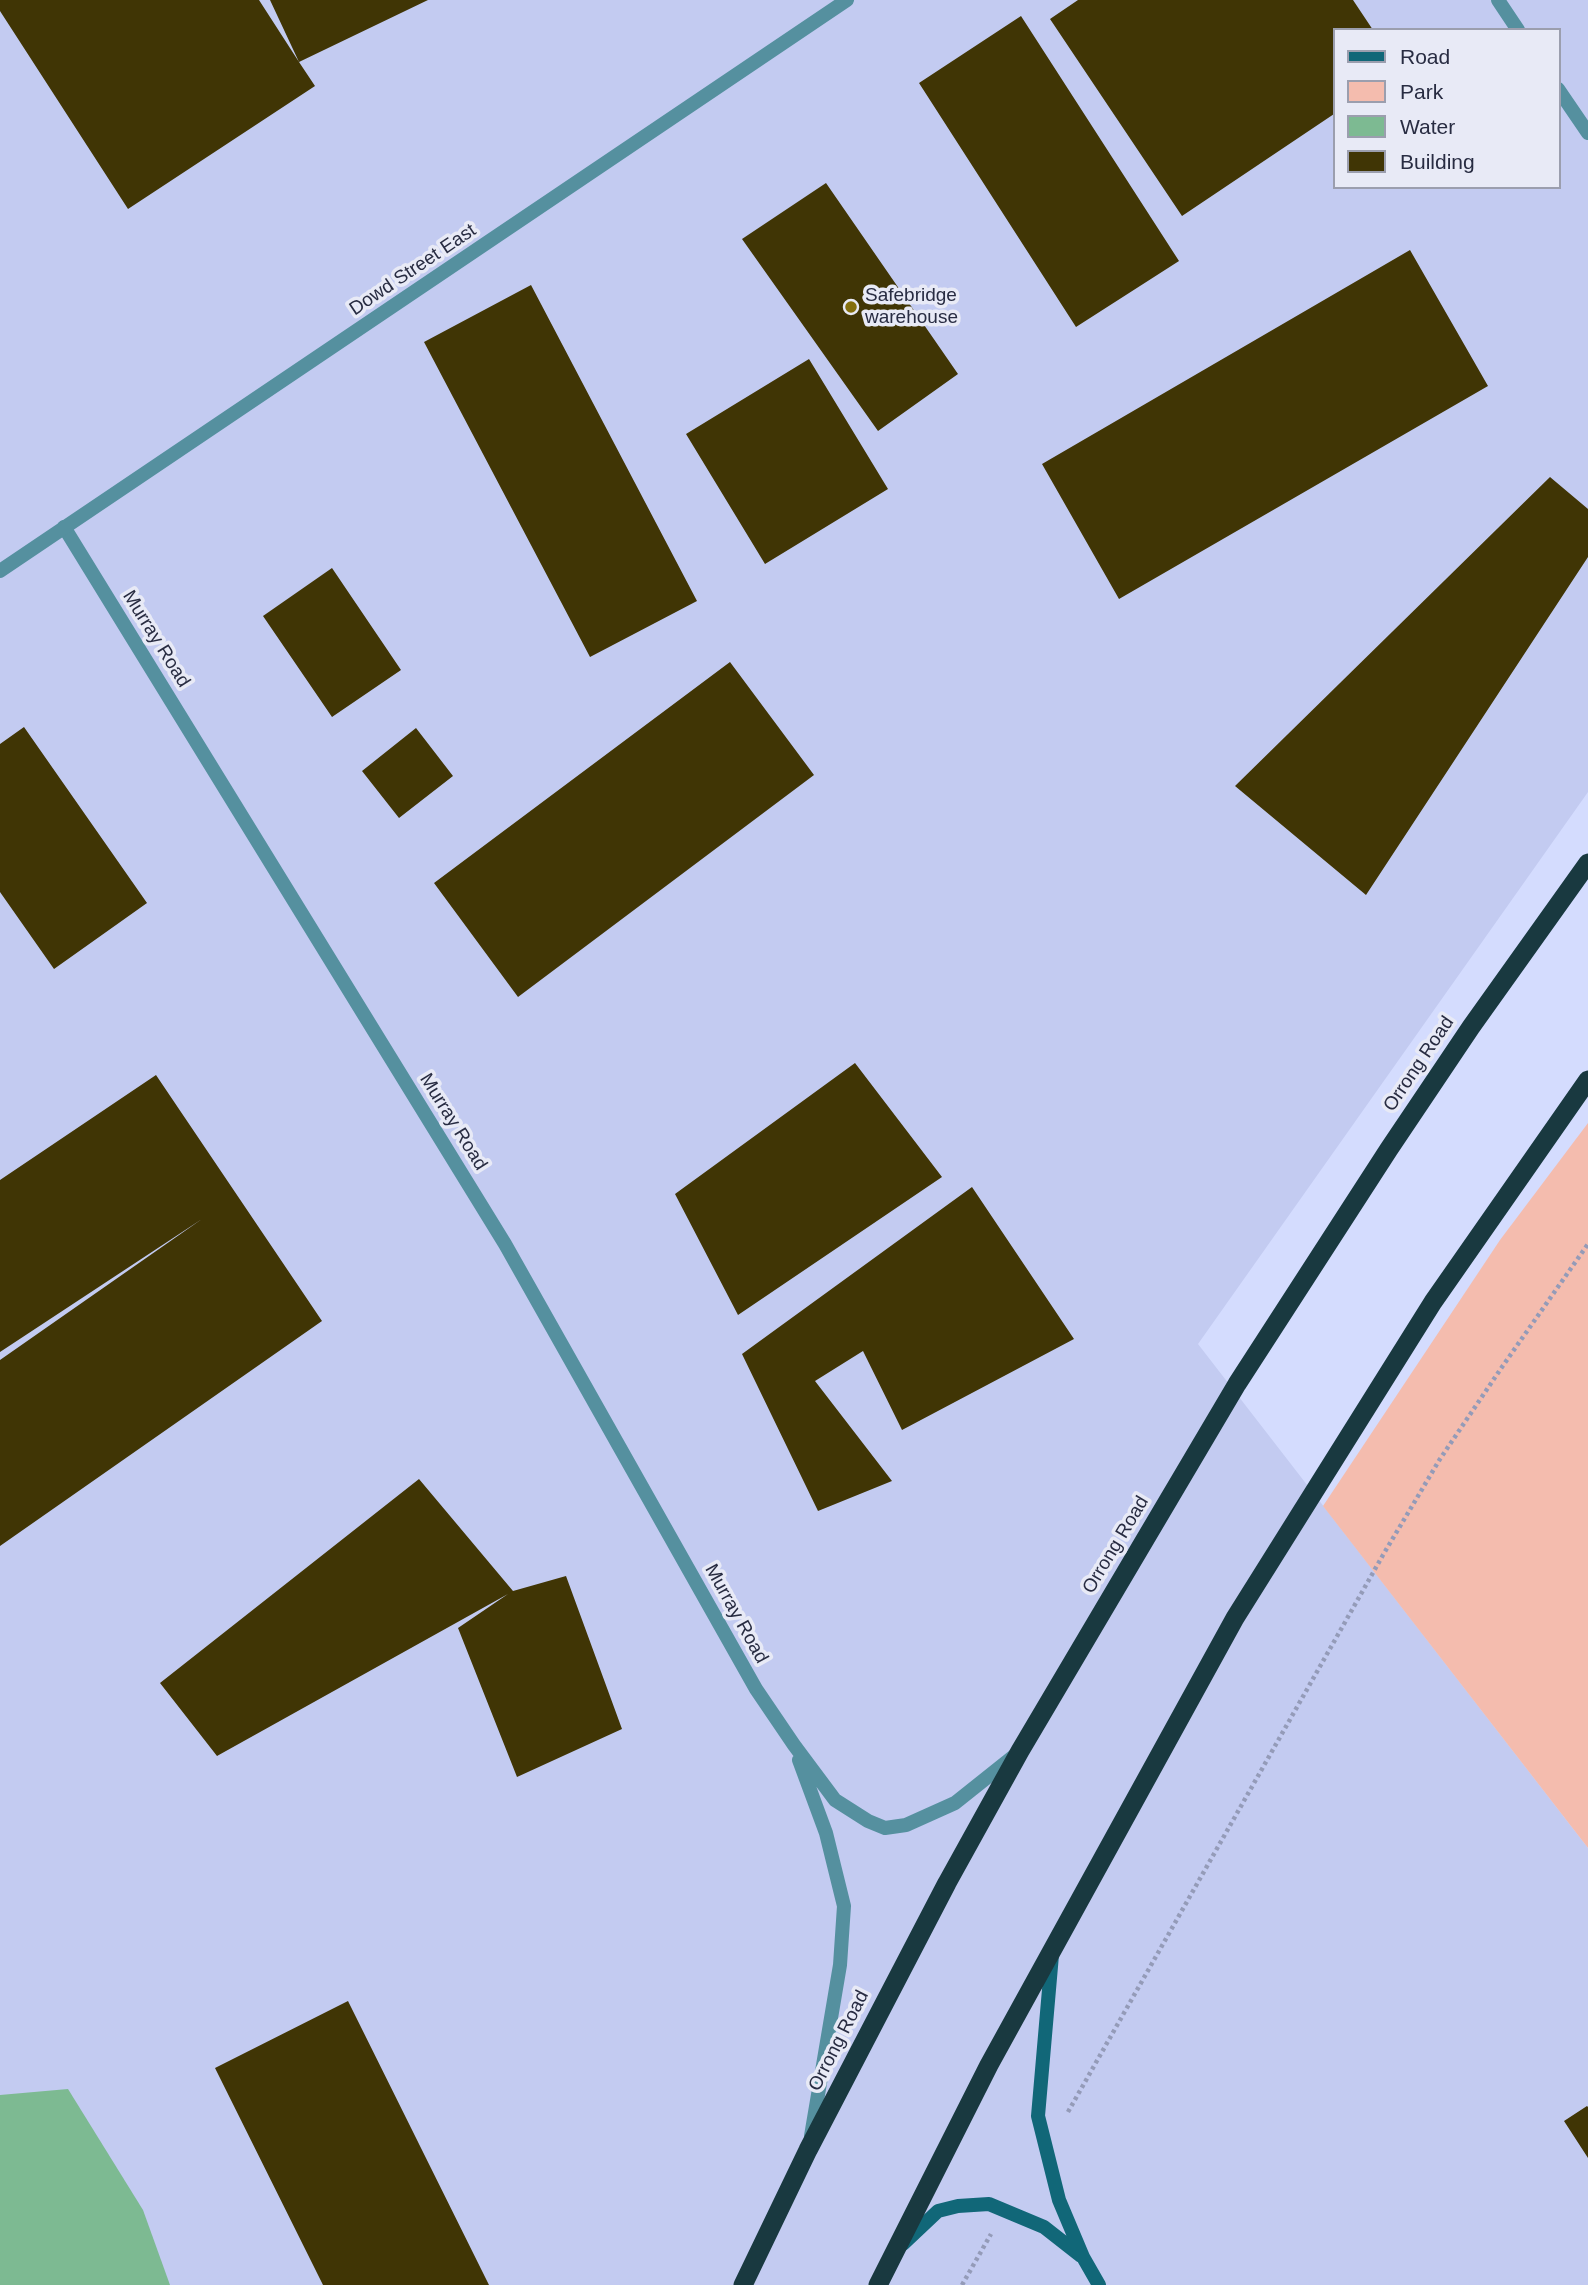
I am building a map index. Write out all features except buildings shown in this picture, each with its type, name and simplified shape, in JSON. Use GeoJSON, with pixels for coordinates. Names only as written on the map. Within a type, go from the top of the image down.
{"type":"FeatureCollection","features":[{"type":"Feature","properties":{"kind":"highway","name":"Orrong Road"},"geometry":{"type":"LineString","coordinates":[[743,2285],[808,2150],[947,1883],[1020,1751],[1259,1350],[1471,1027],[1588,863]]}},
{"type":"Feature","properties":{"kind":"highway"},"geometry":{"type":"LineString","coordinates":[[878,2285],[989,2065],[1248,1597],[1433,1301],[1588,1080]]}},
{"type":"Feature","properties":{"kind":"main road"},"geometry":{"type":"LineString","coordinates":[[1053,1947],[1038,2116],[1059,2200],[1083,2257],[1099,2285]]}},
{"type":"Feature","properties":{"kind":"main road"},"geometry":{"type":"LineString","coordinates":[[895,2251],[939,2211],[958,2206],[989,2204],[1044,2227],[1083,2257]]}},
{"type":"Feature","properties":{"kind":"street","name":"Dowd Street East"},"geometry":{"type":"LineString","coordinates":[[0,571],[848,0]]}},
{"type":"Feature","properties":{"kind":"street"},"geometry":{"type":"LineString","coordinates":[[1498,0],[1517,28]]}},
{"type":"Feature","properties":{"kind":"street"},"geometry":{"type":"LineString","coordinates":[[1560,92],[1588,133]]}},
{"type":"Feature","properties":{"kind":"street","name":"Murray Road"},"geometry":{"type":"LineString","coordinates":[[64,527],[505,1244],[756,1689],[835,1800],[868,1821],[886,1828],[906,1825],[955,1803],[1020,1751]]}},
{"type":"Feature","properties":{"kind":"street","name":"Murray Road"},"geometry":{"type":"LineString","coordinates":[[794,1745],[826,1833],[844,1906],[840,1965],[808,2150]]}},
{"type":"Feature","properties":{"kind":"path"},"geometry":{"type":"LineString","coordinates":[[1048,2148],[1383,1555],[1455,1436],[1588,1244]]}},
{"type":"Feature","properties":{"kind":"path"},"geometry":{"type":"LineString","coordinates":[[962,2285],[1004,2210]]}},
{"type":"Feature","properties":{"kind":"shaded area"},"geometry":{"type":"Polygon","coordinates":[[[0,0],[1588,0],[1588,792],[1198,1344],[1588,1848],[1588,2285],[0,2285],[0,0]]]}},
{"type":"Feature","properties":{"kind":"green space"},"geometry":{"type":"Polygon","coordinates":[[[1588,1123],[1588,1848],[1323,1506],[1500,1240],[1588,1123]]]}},
{"type":"Feature","properties":{"kind":"water"},"geometry":{"type":"Polygon","coordinates":[[[68,2089],[143,2210],[170,2285],[0,2285],[0,2095],[68,2089]]]}},
{"type":"Feature","properties":{"kind":"place","name":"Safebridge warehouse"},"geometry":{"type":"Point","coordinates":[851,307]}}]}
